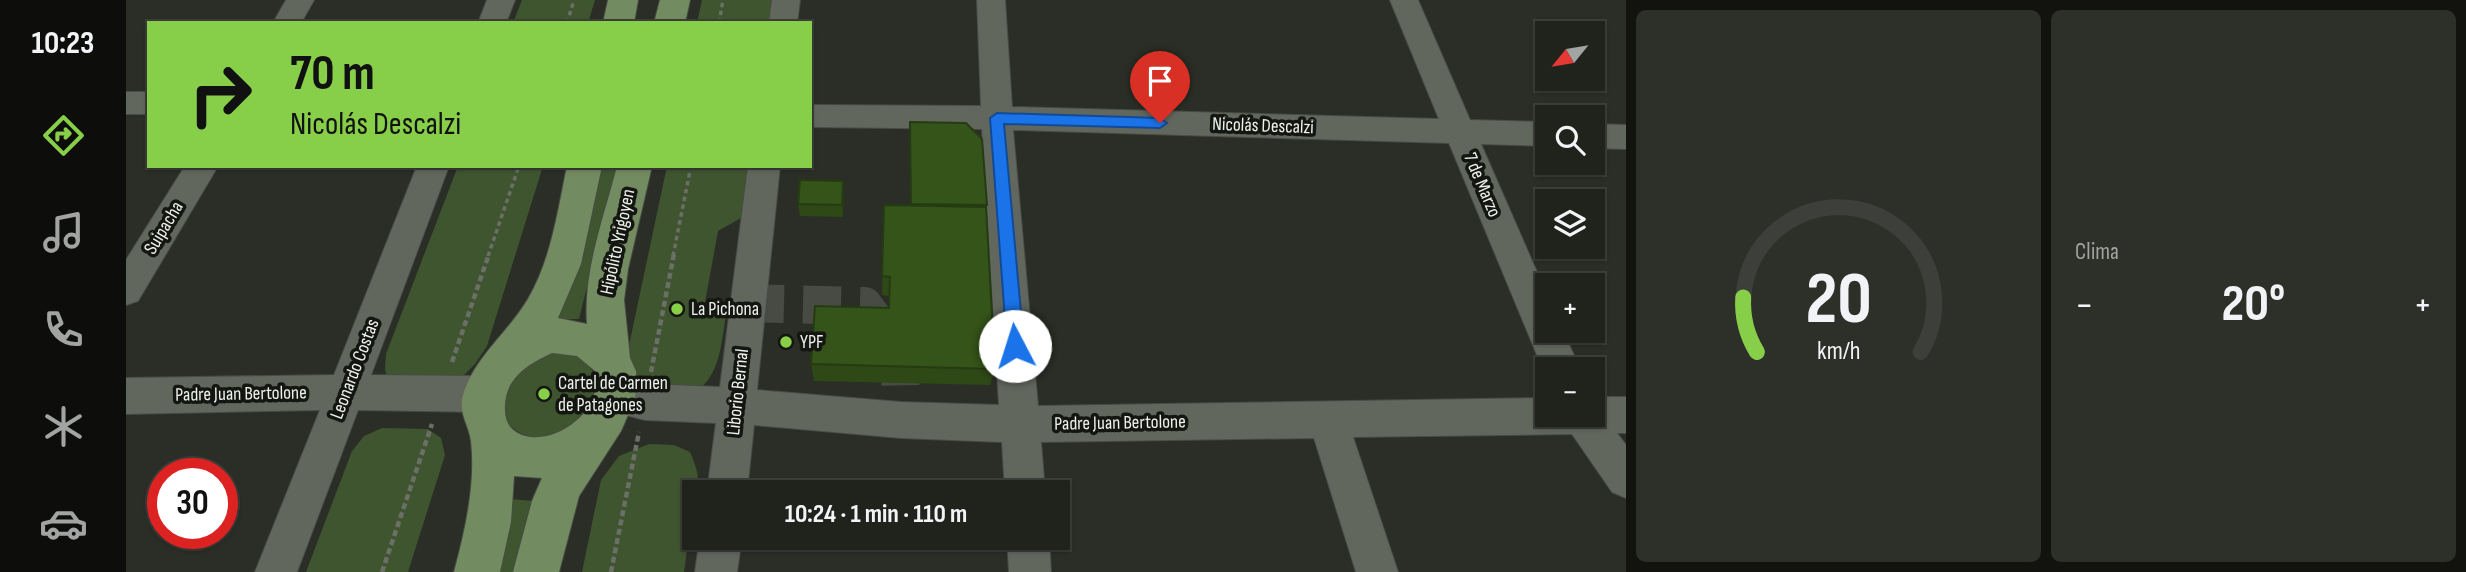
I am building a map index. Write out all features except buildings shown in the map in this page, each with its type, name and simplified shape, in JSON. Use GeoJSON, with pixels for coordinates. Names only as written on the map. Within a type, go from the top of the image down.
{"type":"FeatureCollection","features":[{"type":"Feature","properties":{"kind":"main road"},"geometry":{"type":"LineString","coordinates":[[618,21],[623,0]]}},
{"type":"Feature","properties":{"kind":"main road"},"geometry":{"type":"LineString","coordinates":[[670,21],[675,0]]}},
{"type":"Feature","properties":{"kind":"main road"},"geometry":{"type":"LineString","coordinates":[[585,168],[565,253],[549,296],[534,328],[499,364],[482,394],[480,411],[492,440],[504,450],[521,456],[540,458],[559,454],[578,445],[606,396]]}},
{"type":"Feature","properties":{"kind":"main road","name":"Hipólito Yrigoyen"},"geometry":{"type":"LineString","coordinates":[[606,396],[605,300],[609,269],[634,168]]}},
{"type":"Feature","properties":{"kind":"main road"},"geometry":{"type":"LineString","coordinates":[[513,351],[530,341],[549,335],[585,338],[599,347],[606,396],[554,501],[536,572]]}},
{"type":"Feature","properties":{"kind":"main road"},"geometry":{"type":"LineString","coordinates":[[477,572],[489,528],[493,499],[492,440]]}},
{"type":"Feature","properties":{"kind":"street"},"geometry":{"type":"LineString","coordinates":[[288,21],[300,0]]}},
{"type":"Feature","properties":{"kind":"street"},"geometry":{"type":"LineString","coordinates":[[493,21],[501,0]]}},
{"type":"Feature","properties":{"kind":"street"},"geometry":{"type":"LineString","coordinates":[[783,21],[786,0]]}},
{"type":"Feature","properties":{"kind":"street"},"geometry":{"type":"LineString","coordinates":[[991,0],[997,118],[1025,480]]}},
{"type":"Feature","properties":{"kind":"street","name":"7 de Marzo"},"geometry":{"type":"LineString","coordinates":[[1404,0],[1556,357]]}},
{"type":"Feature","properties":{"kind":"street"},"geometry":{"type":"LineString","coordinates":[[126,103],[147,103]]}},
{"type":"Feature","properties":{"kind":"street","name":"Nicolás Descalzi"},"geometry":{"type":"LineString","coordinates":[[812,116],[997,118],[1535,135]]}},
{"type":"Feature","properties":{"kind":"street"},"geometry":{"type":"LineString","coordinates":[[1605,136],[1626,137]]}},
{"type":"Feature","properties":{"kind":"street","name":"Suipacha"},"geometry":{"type":"LineString","coordinates":[[126,290],[201,168]]}},
{"type":"Feature","properties":{"kind":"street","name":"Leonardo Costas"},"geometry":{"type":"LineString","coordinates":[[276,572],[432,168]]}},
{"type":"Feature","properties":{"kind":"street","name":"Liborio Bernal"},"geometry":{"type":"LineString","coordinates":[[729,480],[738,406],[746,303],[764,168]]}},
{"type":"Feature","properties":{"kind":"street","name":"Padre Juan Bertolone"},"geometry":{"type":"LineString","coordinates":[[126,396],[347,392],[482,394]]}},
{"type":"Feature","properties":{"kind":"street","name":"Padre Juan Bertolone"},"geometry":{"type":"LineString","coordinates":[[606,396],[645,402],[738,406],[901,420],[1022,424],[1535,416]]}},
{"type":"Feature","properties":{"kind":"street","name":"Padre Juan Bertolone"},"geometry":{"type":"LineString","coordinates":[[1605,415],[1626,415]]}},
{"type":"Feature","properties":{"kind":"street"},"geometry":{"type":"LineString","coordinates":[[1328,419],[1377,572]]}},
{"type":"Feature","properties":{"kind":"street"},"geometry":{"type":"LineString","coordinates":[[1590,427],[1626,478]]}},
{"type":"Feature","properties":{"kind":"street"},"geometry":{"type":"LineString","coordinates":[[716,572],[719,550]]}},
{"type":"Feature","properties":{"kind":"street"},"geometry":{"type":"LineString","coordinates":[[1029,550],[1030,572]]}},
{"type":"Feature","properties":{"kind":"path"},"geometry":{"type":"LineString","coordinates":[[568,21],[575,0]]}},
{"type":"Feature","properties":{"kind":"path"},"geometry":{"type":"LineString","coordinates":[[719,21],[723,0]]}},
{"type":"Feature","properties":{"kind":"green space"},"geometry":{"type":"Polygon","coordinates":[[[522,0],[595,0],[589,21],[514,21],[522,0]]]}},
{"type":"Feature","properties":{"kind":"green space"},"geometry":{"type":"Polygon","coordinates":[[[702,0],[772,0],[769,21],[697,21],[702,0]]]}},
{"type":"Feature","properties":{"kind":"green space"},"geometry":{"type":"Polygon","coordinates":[[[457,168],[542,168],[487,346],[475,364],[461,378],[388,383],[386,354],[457,168]]]}},
{"type":"Feature","properties":{"kind":"green space"},"geometry":{"type":"Polygon","coordinates":[[[598,168],[617,168],[579,319],[559,319],[598,168]]]}},
{"type":"Feature","properties":{"kind":"green space"},"geometry":{"type":"Polygon","coordinates":[[[667,168],[748,168],[741,218],[718,231],[704,308],[727,309],[718,359],[708,380],[688,395],[649,399],[624,369],[667,168]]]}},
{"type":"Feature","properties":{"kind":"green space"},"geometry":{"type":"Polygon","coordinates":[[[555,350],[583,360],[594,377],[593,396],[581,416],[563,431],[542,438],[520,433],[501,413],[513,371],[555,350]]]}},
{"type":"Feature","properties":{"kind":"green space"},"geometry":{"type":"Polygon","coordinates":[[[382,428],[428,429],[441,438],[445,455],[408,572],[306,572],[352,451],[364,436],[382,428]]]}},
{"type":"Feature","properties":{"kind":"green space"},"geometry":{"type":"Polygon","coordinates":[[[649,444],[674,445],[690,452],[698,480],[682,480],[682,550],[687,550],[684,572],[582,572],[601,480],[619,456],[649,444]]]}},
{"type":"Feature","properties":{"kind":"green space"},"geometry":{"type":"Polygon","coordinates":[[[508,499],[535,501],[517,572],[489,572],[508,499]]]}},
{"type":"Feature","properties":{"kind":"tunnel"},"geometry":{"type":"LineString","coordinates":[[746,303],[864,306],[900,356],[901,420]]}},
{"type":"Feature","properties":{"kind":"place","name":"La Pichona"},"geometry":{"type":"Point","coordinates":[677,309]}},
{"type":"Feature","properties":{"kind":"place","name":"YPF"},"geometry":{"type":"Point","coordinates":[786,342]}},
{"type":"Feature","properties":{"kind":"place","name":"Cartel de Carmen de Patagones"},"geometry":{"type":"Point","coordinates":[544,394]}},
{"type":"Feature","properties":{"kind":"route"},"geometry":{"type":"LineString","coordinates":[[1015,346],[997,118],[1160,123]]}}]}
